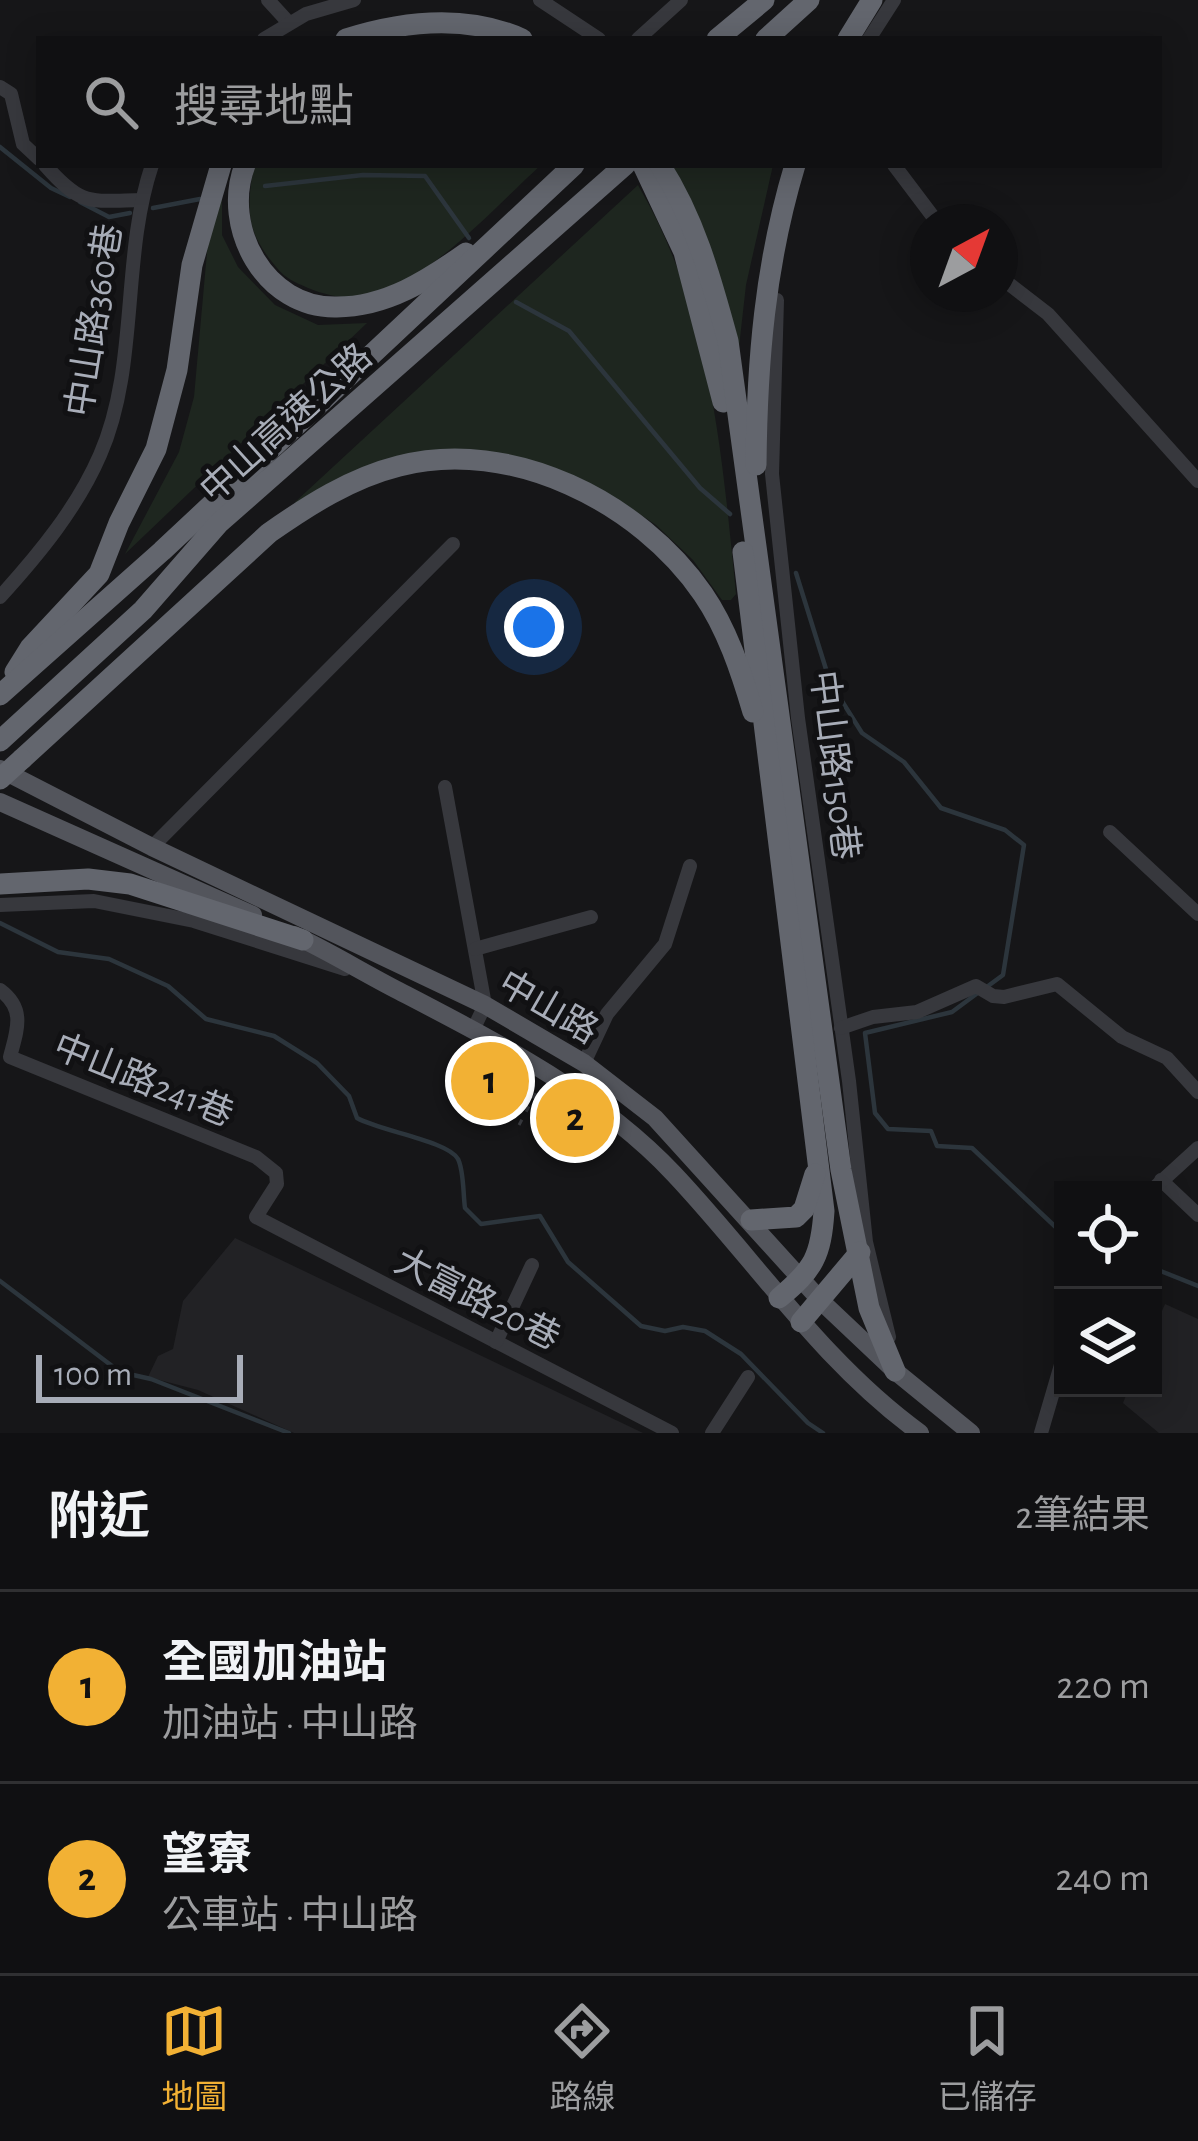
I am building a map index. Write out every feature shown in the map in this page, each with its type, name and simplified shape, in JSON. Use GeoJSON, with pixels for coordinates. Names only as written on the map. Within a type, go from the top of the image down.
{"type":"FeatureCollection","features":[{"type":"Feature","properties":{"kind":"highway"},"geometry":{"type":"LineString","coordinates":[[721,36],[764,0]]}},
{"type":"Feature","properties":{"kind":"highway"},"geometry":{"type":"LineString","coordinates":[[769,36],[809,0]]}},
{"type":"Feature","properties":{"kind":"highway"},"geometry":{"type":"LineString","coordinates":[[850,36],[872,0]]}},
{"type":"Feature","properties":{"kind":"highway"},"geometry":{"type":"LineString","coordinates":[[356,36],[423,23],[516,36]]}},
{"type":"Feature","properties":{"kind":"highway"},"geometry":{"type":"LineString","coordinates":[[1,694],[30,648],[99,574],[156,449],[177,370],[192,265],[220,168]]}},
{"type":"Feature","properties":{"kind":"highway"},"geometry":{"type":"LineString","coordinates":[[244,168],[236,203],[249,254],[290,293],[332,308],[386,298],[426,282],[568,168]]}},
{"type":"Feature","properties":{"kind":"highway","name":"中山高速公路"},"geometry":{"type":"LineString","coordinates":[[1,694],[162,551],[569,168]]}},
{"type":"Feature","properties":{"kind":"highway","name":"中山高速公路"},"geometry":{"type":"LineString","coordinates":[[0,741],[143,610],[218,524],[623,168]]}},
{"type":"Feature","properties":{"kind":"highway"},"geometry":{"type":"LineString","coordinates":[[644,168],[684,252],[723,397],[824,1211],[822,1248],[801,1280],[779,1298]]}},
{"type":"Feature","properties":{"kind":"highway"},"geometry":{"type":"LineString","coordinates":[[662,168],[680,197],[706,264],[728,340],[868,1308],[895,1371]]}},
{"type":"Feature","properties":{"kind":"highway"},"geometry":{"type":"LineString","coordinates":[[753,519],[761,326],[780,215],[794,168]]}},
{"type":"Feature","properties":{"kind":"highway"},"geometry":{"type":"LineString","coordinates":[[14,773],[269,532],[310,505],[403,464],[486,461],[590,494],[650,535],[675,559],[725,634],[745,683],[773,790]]}},
{"type":"Feature","properties":{"kind":"highway"},"geometry":{"type":"LineString","coordinates":[[0,884],[88,879],[130,884],[303,940]]}},
{"type":"Feature","properties":{"kind":"highway"},"geometry":{"type":"LineString","coordinates":[[751,1220],[796,1217],[804,1209],[816,1164]]}},
{"type":"Feature","properties":{"kind":"highway"},"geometry":{"type":"LineString","coordinates":[[801,1322],[860,1252]]}},
{"type":"Feature","properties":{"kind":"main road","name":"中山路"},"geometry":{"type":"LineString","coordinates":[[0,770],[484,1005],[584,1063],[655,1118],[822,1302],[895,1371],[971,1433]]}},
{"type":"Feature","properties":{"kind":"main road","name":"中山路"},"geometry":{"type":"LineString","coordinates":[[0,802],[303,940],[473,1030],[574,1091],[672,1172],[843,1370],[920,1433]]}},
{"type":"Feature","properties":{"kind":"street"},"geometry":{"type":"LineString","coordinates":[[268,0],[289,22]]}},
{"type":"Feature","properties":{"kind":"street"},"geometry":{"type":"LineString","coordinates":[[268,36],[289,22],[354,0]]}},
{"type":"Feature","properties":{"kind":"street"},"geometry":{"type":"LineString","coordinates":[[540,0],[594,36]]}},
{"type":"Feature","properties":{"kind":"street"},"geometry":{"type":"LineString","coordinates":[[641,36],[681,0]]}},
{"type":"Feature","properties":{"kind":"street"},"geometry":{"type":"LineString","coordinates":[[870,36],[894,0]]}},
{"type":"Feature","properties":{"kind":"street"},"geometry":{"type":"LineString","coordinates":[[0,87],[11,94],[23,144],[36,156]]}},
{"type":"Feature","properties":{"kind":"street"},"geometry":{"type":"LineString","coordinates":[[47,168],[83,200],[142,200]]}},
{"type":"Feature","properties":{"kind":"street","name":"中山路360巷"},"geometry":{"type":"LineString","coordinates":[[0,597],[64,519],[102,452],[119,380],[142,200],[151,168]]}},
{"type":"Feature","properties":{"kind":"street","name":"中山路150巷"},"geometry":{"type":"LineString","coordinates":[[803,168],[785,220],[775,314],[772,473],[798,718],[841,1028],[848,1155],[895,1371]]}},
{"type":"Feature","properties":{"kind":"street"},"geometry":{"type":"LineString","coordinates":[[896,168],[923,204]]}},
{"type":"Feature","properties":{"kind":"street"},"geometry":{"type":"LineString","coordinates":[[1018,291],[1048,314],[1198,481]]}},
{"type":"Feature","properties":{"kind":"street"},"geometry":{"type":"LineString","coordinates":[[152,847],[453,544]]}},
{"type":"Feature","properties":{"kind":"street"},"geometry":{"type":"LineString","coordinates":[[0,802],[14,773]]}},
{"type":"Feature","properties":{"kind":"street"},"geometry":{"type":"LineString","coordinates":[[445,787],[484,1005],[473,1030]]}},
{"type":"Feature","properties":{"kind":"street"},"geometry":{"type":"LineString","coordinates":[[1110,832],[1198,914]]}},
{"type":"Feature","properties":{"kind":"street"},"geometry":{"type":"LineString","coordinates":[[584,1063],[608,1014],[665,944],[690,866]]}},
{"type":"Feature","properties":{"kind":"street"},"geometry":{"type":"LineString","coordinates":[[0,905],[94,901],[194,922],[375,978]]}},
{"type":"Feature","properties":{"kind":"street"},"geometry":{"type":"LineString","coordinates":[[475,949],[591,917]]}},
{"type":"Feature","properties":{"kind":"street"},"geometry":{"type":"LineString","coordinates":[[841,1028],[873,1016],[917,1012],[976,986],[1004,997],[1057,984],[1122,1036],[1167,1058],[1198,1092]]}},
{"type":"Feature","properties":{"kind":"street","name":"中山路241巷"},"geometry":{"type":"LineString","coordinates":[[0,990],[16,1005],[20,1022],[5,1063],[256,1156],[276,1173],[277,1184],[256,1217]]}},
{"type":"Feature","properties":{"kind":"street"},"geometry":{"type":"LineString","coordinates":[[1161,1181],[1198,1148]]}},
{"type":"Feature","properties":{"kind":"street"},"geometry":{"type":"LineString","coordinates":[[816,1164],[848,1155]]}},
{"type":"Feature","properties":{"kind":"street"},"geometry":{"type":"LineString","coordinates":[[1162,1189],[1198,1215]]}},
{"type":"Feature","properties":{"kind":"street","name":"大富路20巷"},"geometry":{"type":"LineString","coordinates":[[256,1217],[672,1433]]}},
{"type":"Feature","properties":{"kind":"street"},"geometry":{"type":"LineString","coordinates":[[496,1342],[532,1265]]}},
{"type":"Feature","properties":{"kind":"street"},"geometry":{"type":"LineString","coordinates":[[712,1433],[748,1377]]}},
{"type":"Feature","properties":{"kind":"street"},"geometry":{"type":"LineString","coordinates":[[1041,1433],[1054,1389]]}},
{"type":"Feature","properties":{"kind":"path"},"geometry":{"type":"LineString","coordinates":[[519,1125],[546,1074]]}},
{"type":"Feature","properties":{"kind":"shaded area"},"geometry":{"type":"Polygon","coordinates":[[[254,168],[538,168],[424,269],[381,293],[353,298],[325,294],[280,272],[254,232],[250,195],[254,168]]]}},
{"type":"Feature","properties":{"kind":"shaded area"},"geometry":{"type":"Polygon","coordinates":[[[672,168],[772,168],[746,285],[738,356],[672,168]]]}},
{"type":"Feature","properties":{"kind":"shaded area"},"geometry":{"type":"Polygon","coordinates":[[[222,177],[222,235],[238,267],[275,305],[318,325],[367,323],[125,554],[179,452],[194,397],[210,219],[222,177]]]}},
{"type":"Feature","properties":{"kind":"shaded area"},"geometry":{"type":"Polygon","coordinates":[[[638,185],[682,282],[709,384],[731,541],[736,594],[731,600],[722,600],[693,560],[656,525],[616,498],[578,479],[478,452],[294,503],[638,185]]]}},
{"type":"Feature","properties":{"kind":"shaded area"},"geometry":{"type":"Polygon","coordinates":[[[235,1238],[643,1433],[294,1433],[198,1390],[148,1377],[158,1356],[173,1349],[183,1301],[235,1238]]]}},
{"type":"Feature","properties":{"kind":"shaded area"},"geometry":{"type":"Polygon","coordinates":[[[1165,1304],[1198,1319],[1198,1433],[1159,1433],[1123,1403],[1125,1397],[1162,1397],[1165,1304]]]}},
{"type":"Feature","properties":{"kind":"waterway"},"geometry":{"type":"LineString","coordinates":[[0,147],[51,188],[70,197]]}},
{"type":"Feature","properties":{"kind":"waterway"},"geometry":{"type":"LineString","coordinates":[[265,186],[363,175],[425,176],[469,238]]}},
{"type":"Feature","properties":{"kind":"waterway"},"geometry":{"type":"LineString","coordinates":[[153,208],[200,199]]}},
{"type":"Feature","properties":{"kind":"waterway"},"geometry":{"type":"LineString","coordinates":[[80,202],[109,217],[130,213]]}},
{"type":"Feature","properties":{"kind":"waterway"},"geometry":{"type":"LineString","coordinates":[[516,302],[569,331],[700,488],[730,514]]}},
{"type":"Feature","properties":{"kind":"waterway"},"geometry":{"type":"LineString","coordinates":[[796,573],[830,682],[862,733],[904,762],[941,808],[1005,830],[1024,845],[1003,975],[988,986]]}},
{"type":"Feature","properties":{"kind":"waterway"},"geometry":{"type":"LineString","coordinates":[[0,923],[58,952],[109,959],[168,986],[206,1019],[274,1036],[317,1063],[349,1096],[357,1118],[452,1153],[461,1170],[465,1208],[481,1224],[540,1216],[568,1262],[641,1326],[705,1331],[741,1354],[823,1433]]}},
{"type":"Feature","properties":{"kind":"waterway"},"geometry":{"type":"LineString","coordinates":[[979,992],[952,1012],[865,1033],[875,1113],[888,1129],[931,1131],[937,1146],[972,1148],[1054,1225]]}},
{"type":"Feature","properties":{"kind":"waterway"},"geometry":{"type":"LineString","coordinates":[[1162,1272],[1198,1286]]}},
{"type":"Feature","properties":{"kind":"waterway"},"geometry":{"type":"LineString","coordinates":[[0,1281],[120,1372],[151,1379],[289,1433]]}},
{"type":"Feature","properties":{"kind":"place","name":"全國加油站"},"geometry":{"type":"Point","coordinates":[490,1081]}},
{"type":"Feature","properties":{"kind":"place","name":"望寮"},"geometry":{"type":"Point","coordinates":[575,1118]}}]}
